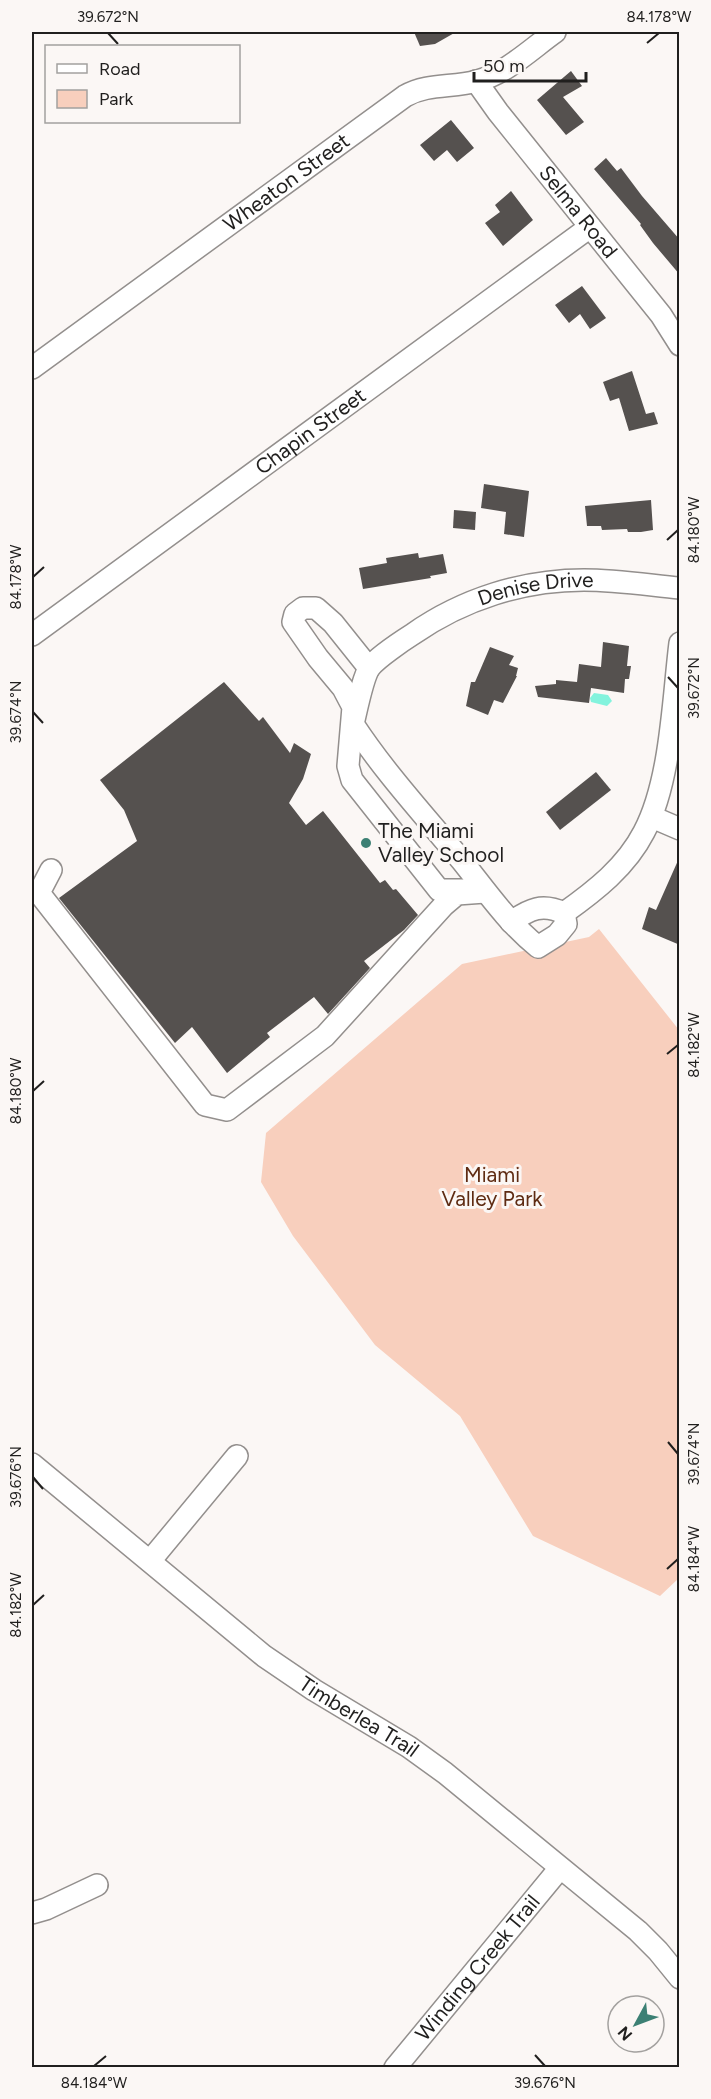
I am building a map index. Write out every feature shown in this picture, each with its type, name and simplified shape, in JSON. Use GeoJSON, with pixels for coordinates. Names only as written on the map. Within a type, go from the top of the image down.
{"type":"FeatureCollection","features":[{"type":"Feature","properties":{"kind":"street","name":"Wheaton Street"},"geometry":{"type":"LineString","coordinates":[[32,368],[405,96],[428,87],[476,81],[493,75],[555,32]]}},
{"type":"Feature","properties":{"kind":"street","name":"Selma Road"},"geometry":{"type":"LineString","coordinates":[[476,81],[498,112],[661,315],[680,345]]}},
{"type":"Feature","properties":{"kind":"street","name":"Chapin Street"},"geometry":{"type":"LineString","coordinates":[[32,635],[590,227]]}},
{"type":"Feature","properties":{"kind":"street","name":"Denise Drive"},"geometry":{"type":"LineString","coordinates":[[369,668],[404,640],[451,611],[482,597],[513,588],[553,581],[585,580],[680,588]]}},
{"type":"Feature","properties":{"kind":"street"},"geometry":{"type":"LineString","coordinates":[[485,892],[439,890],[352,780],[348,766],[353,707],[343,688],[318,658],[293,622],[295,614],[303,608],[316,608],[333,623],[369,668],[353,724],[370,751],[485,892],[511,922],[538,947],[557,935],[566,924],[564,913]]}},
{"type":"Feature","properties":{"kind":"street"},"geometry":{"type":"LineString","coordinates":[[564,913],[594,892],[630,854],[652,817],[664,771],[680,643]]}},
{"type":"Feature","properties":{"kind":"street"},"geometry":{"type":"LineString","coordinates":[[652,817],[680,829]]}},
{"type":"Feature","properties":{"kind":"street"},"geometry":{"type":"LineString","coordinates":[[51,870],[39,893],[205,1105],[227,1110],[325,1036],[444,905],[458,894],[485,892]]}},
{"type":"Feature","properties":{"kind":"street"},"geometry":{"type":"LineString","coordinates":[[511,922],[529,910],[551,907],[564,913]]}},
{"type":"Feature","properties":{"kind":"street"},"geometry":{"type":"LineString","coordinates":[[150,1561],[237,1456]]}},
{"type":"Feature","properties":{"kind":"street","name":"Timberlea Trail"},"geometry":{"type":"LineString","coordinates":[[32,1464],[264,1656],[409,1747],[445,1773],[638,1931],[680,1978]]}},
{"type":"Feature","properties":{"kind":"street","name":"Winding Creek Trail"},"geometry":{"type":"LineString","coordinates":[[395,2067],[560,1868]]}},
{"type":"Feature","properties":{"kind":"street"},"geometry":{"type":"LineString","coordinates":[[32,1913],[46,1909],[97,1885]]}},
{"type":"Feature","properties":{"kind":"green space","name":"Miami Valley Park"},"geometry":{"type":"Polygon","coordinates":[[[599,929],[679,1030],[679,1578],[660,1596],[533,1536],[460,1416],[375,1345],[293,1236],[261,1182],[266,1133],[462,964],[589,937],[599,929]]]}},
{"type":"Feature","properties":{"kind":"shaded area"},"geometry":{"type":"Polygon","coordinates":[[[594,693],[608,695],[612,701],[607,706],[591,702],[590,698],[594,693]]]}},
{"type":"Feature","properties":{"kind":"building"},"geometry":{"type":"Polygon","coordinates":[[[414,32],[456,32],[435,44],[420,46],[414,32]]]}},
{"type":"Feature","properties":{"kind":"building"},"geometry":{"type":"Polygon","coordinates":[[[571,71],[582,86],[563,97],[584,122],[566,135],[537,100],[571,71]]]}},
{"type":"Feature","properties":{"kind":"building"},"geometry":{"type":"Polygon","coordinates":[[[451,120],[474,148],[457,162],[447,150],[434,161],[420,145],[451,120]]]}},
{"type":"Feature","properties":{"kind":"building"},"geometry":{"type":"Polygon","coordinates":[[[606,158],[617,171],[621,168],[680,240],[680,275],[653,243],[641,224],[594,169],[606,158]]]}},
{"type":"Feature","properties":{"kind":"building"},"geometry":{"type":"Polygon","coordinates":[[[511,191],[533,220],[503,246],[485,223],[500,212],[495,205],[511,191]]]}},
{"type":"Feature","properties":{"kind":"building"},"geometry":{"type":"Polygon","coordinates":[[[582,286],[606,318],[590,329],[580,314],[569,323],[555,305],[582,286]]]}},
{"type":"Feature","properties":{"kind":"building"},"geometry":{"type":"Polygon","coordinates":[[[632,371],[646,414],[654,412],[658,424],[629,431],[619,398],[610,401],[603,382],[632,371]]]}},
{"type":"Feature","properties":{"kind":"building"},"geometry":{"type":"Polygon","coordinates":[[[484,484],[529,491],[524,537],[504,534],[506,512],[481,508],[484,484]]]}},
{"type":"Feature","properties":{"kind":"building"},"geometry":{"type":"Polygon","coordinates":[[[651,500],[653,530],[628,532],[627,529],[602,530],[601,526],[587,526],[585,506],[651,500]]]}},
{"type":"Feature","properties":{"kind":"building"},"geometry":{"type":"Polygon","coordinates":[[[454,510],[476,512],[475,530],[453,528],[454,510]]]}},
{"type":"Feature","properties":{"kind":"building"},"geometry":{"type":"Polygon","coordinates":[[[418,553],[419,558],[443,554],[447,573],[430,576],[431,578],[363,589],[359,568],[387,563],[386,558],[418,553]]]}},
{"type":"Feature","properties":{"kind":"building"},"geometry":{"type":"Polygon","coordinates":[[[603,642],[629,646],[627,666],[631,666],[629,679],[625,679],[624,693],[591,688],[589,703],[538,697],[535,686],[556,684],[556,680],[577,682],[579,664],[601,667],[603,642]]]}},
{"type":"Feature","properties":{"kind":"building"},"geometry":{"type":"Polygon","coordinates":[[[490,647],[514,656],[509,665],[518,668],[517,676],[503,703],[494,700],[488,715],[466,706],[471,682],[475,682],[490,647]]]}},
{"type":"Feature","properties":{"kind":"building","name":"The Miami Valley School"},"geometry":{"type":"Polygon","coordinates":[[[224,682],[259,721],[263,717],[290,753],[294,743],[311,754],[303,779],[289,803],[306,825],[323,811],[380,883],[385,880],[393,890],[396,889],[418,915],[404,930],[364,961],[370,968],[328,1014],[314,997],[267,1033],[270,1037],[227,1073],[192,1027],[175,1043],[59,898],[137,841],[124,810],[100,780],[224,682]]]}},
{"type":"Feature","properties":{"kind":"building"},"geometry":{"type":"Polygon","coordinates":[[[596,772],[611,790],[560,830],[546,812],[596,772]]]}},
{"type":"Feature","properties":{"kind":"building"},"geometry":{"type":"Polygon","coordinates":[[[680,856],[680,945],[642,929],[649,907],[656,910],[680,856]]]}},
{"type":"Feature","properties":{"kind":"place","name":"The Miami Valley School"},"geometry":{"type":"Point","coordinates":[366,843]}}]}
